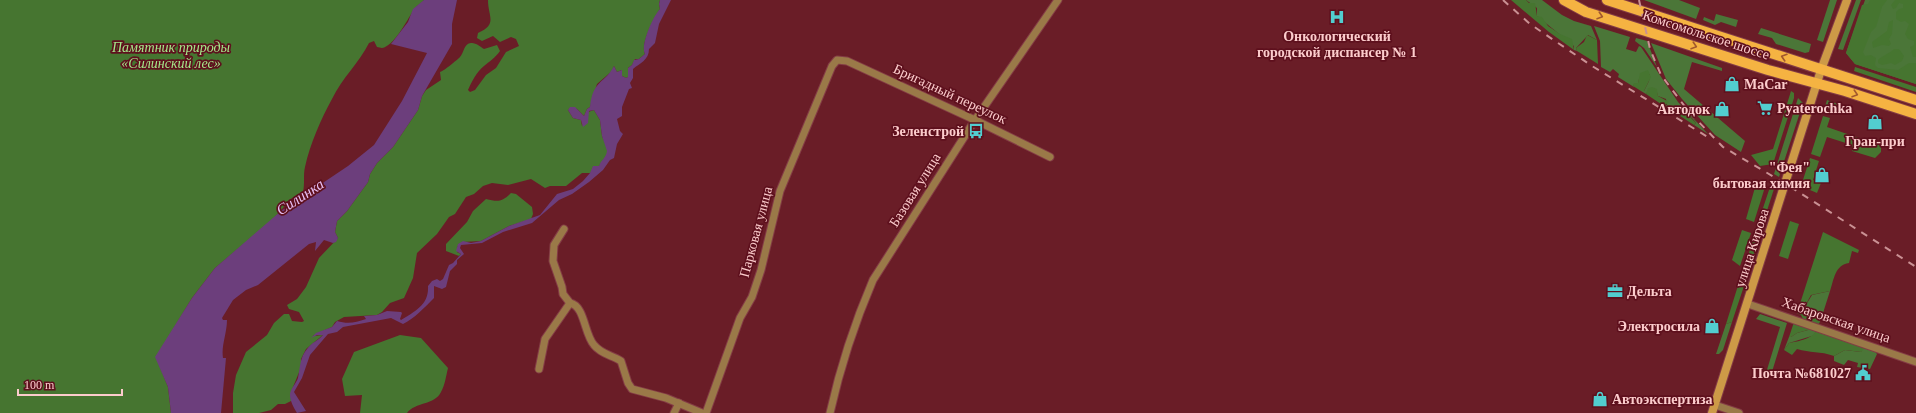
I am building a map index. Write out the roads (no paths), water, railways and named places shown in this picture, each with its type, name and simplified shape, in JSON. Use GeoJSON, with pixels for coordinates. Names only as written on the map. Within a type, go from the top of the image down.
{"type":"FeatureCollection","features":[{"type":"Feature","properties":{"kind":"main road","name":"Комсомольское шоссе"},"geometry":{"type":"LineString","coordinates":[[1564,0],[1586,12],[1768,70],[1916,114]]}},
{"type":"Feature","properties":{"kind":"main road","name":"Комсомольское шоссе"},"geometry":{"type":"LineString","coordinates":[[1607,0],[1916,100]]}},
{"type":"Feature","properties":{"kind":"main road","name":"улица Кирова"},"geometry":{"type":"LineString","coordinates":[[1712,413],[1822,70],[1847,0]]}},
{"type":"Feature","properties":{"kind":"street","name":"Базовая улица"},"geometry":{"type":"LineString","coordinates":[[830,413],[839,376],[864,300],[873,280],[975,120],[1058,0]]}},
{"type":"Feature","properties":{"kind":"street","name":"Бригадный переулок"},"geometry":{"type":"LineString","coordinates":[[837,60],[847,61],[975,120],[1050,157]]}},
{"type":"Feature","properties":{"kind":"street","name":"Парковая улица"},"geometry":{"type":"LineString","coordinates":[[706,413],[740,318],[752,297],[761,270],[785,178],[832,66],[837,60]]}},
{"type":"Feature","properties":{"kind":"street"},"geometry":{"type":"LineString","coordinates":[[564,229],[554,245],[554,261],[563,294],[570,303],[574,304],[580,310],[585,330],[594,346],[603,353],[621,361],[628,383],[632,389],[679,403],[702,413]]}},
{"type":"Feature","properties":{"kind":"street"},"geometry":{"type":"LineString","coordinates":[[539,369],[545,339],[570,303]]}},
{"type":"Feature","properties":{"kind":"street","name":"Хабаровская улица"},"geometry":{"type":"LineString","coordinates":[[1748,304],[1916,362]]}},
{"type":"Feature","properties":{"kind":"street"},"geometry":{"type":"LineString","coordinates":[[674,413],[679,403]]}},
{"type":"Feature","properties":{"kind":"street"},"geometry":{"type":"LineString","coordinates":[[1715,405],[1739,413]]}},
{"type":"Feature","properties":{"kind":"railway"},"geometry":{"type":"LineString","coordinates":[[1503,0],[1530,24],[1592,66],[1711,139]]}},
{"type":"Feature","properties":{"kind":"railway"},"geometry":{"type":"LineString","coordinates":[[1639,0],[1650,49],[1661,75],[1689,112],[1723,147],[1786,184],[1916,267]]}},
{"type":"Feature","properties":{"kind":"place","name":"Онкологический городской диспансер № 1"},"geometry":{"type":"Point","coordinates":[1337,17]}},
{"type":"Feature","properties":{"kind":"place","name":"MaCar"},"geometry":{"type":"Point","coordinates":[1732,84]}},
{"type":"Feature","properties":{"kind":"place","name":"Pyaterochka"},"geometry":{"type":"Point","coordinates":[1765,108]}},
{"type":"Feature","properties":{"kind":"place","name":"Автодок"},"geometry":{"type":"Point","coordinates":[1722,109]}},
{"type":"Feature","properties":{"kind":"place","name":"Гран-при"},"geometry":{"type":"Point","coordinates":[1875,122]}},
{"type":"Feature","properties":{"kind":"place","name":"Зеленстрой"},"geometry":{"type":"Point","coordinates":[976,131]}},
{"type":"Feature","properties":{"kind":"place","name":"\"Фея\" бытовая химия"},"geometry":{"type":"Point","coordinates":[1822,175]}},
{"type":"Feature","properties":{"kind":"place","name":"Дельта"},"geometry":{"type":"Point","coordinates":[1615,291]}},
{"type":"Feature","properties":{"kind":"place","name":"Электросила"},"geometry":{"type":"Point","coordinates":[1712,326]}},
{"type":"Feature","properties":{"kind":"place","name":"Почта №681027"},"geometry":{"type":"Point","coordinates":[1863,373]}},
{"type":"Feature","properties":{"kind":"place","name":"Автоэкспертиза"},"geometry":{"type":"Point","coordinates":[1600,399]}},
{"type":"Feature","properties":{"kind":"park label","name":"Памятник природы «Силинский лес»"},"geometry":{"type":"Point","coordinates":[171,56]}},
{"type":"Feature","properties":{"kind":"water label","name":"Силинка"},"geometry":{"type":"Point","coordinates":[300,197]}}]}
